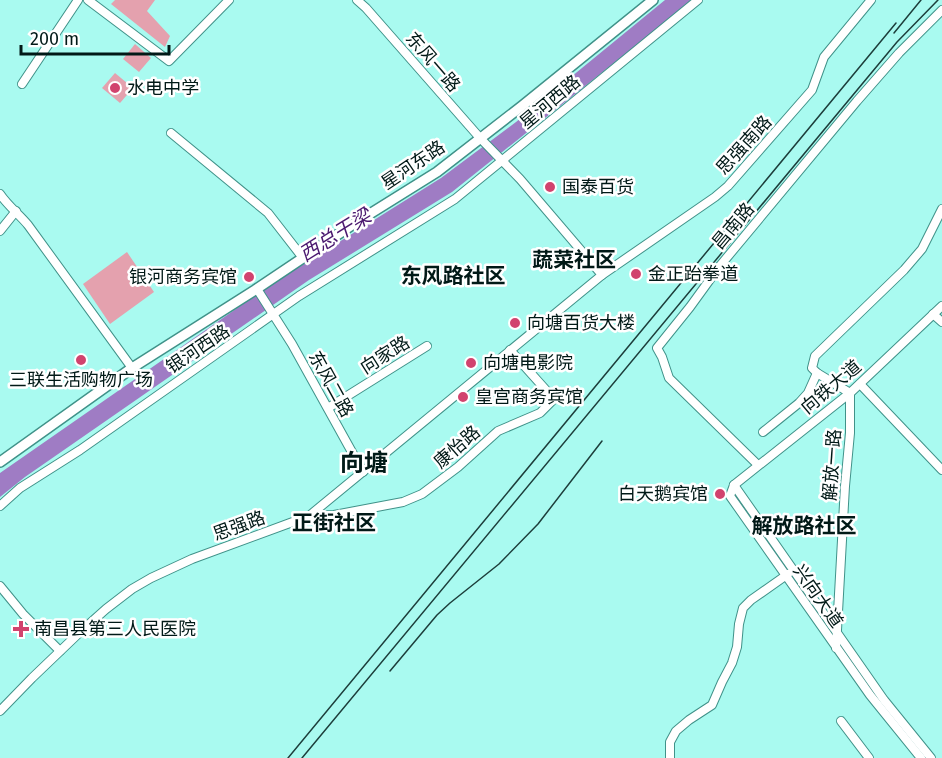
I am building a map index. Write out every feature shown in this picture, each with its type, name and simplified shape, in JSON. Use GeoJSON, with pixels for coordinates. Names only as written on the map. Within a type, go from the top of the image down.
{"type":"FeatureCollection","features":[{"type":"Feature","properties":{"kind":"main road","name":"星河东路"},"geometry":{"type":"LineString","coordinates":[[0,462],[132,368],[258,291],[352,225],[483,141],[653,0]]}},
{"type":"Feature","properties":{"kind":"street"},"geometry":{"type":"LineString","coordinates":[[22,84],[78,0]]}},
{"type":"Feature","properties":{"kind":"street"},"geometry":{"type":"LineString","coordinates":[[88,0],[169,61],[229,0]]}},
{"type":"Feature","properties":{"kind":"street","name":"东风一路"},"geometry":{"type":"LineString","coordinates":[[357,0],[483,141],[503,160]]}},
{"type":"Feature","properties":{"kind":"street","name":"星河西路"},"geometry":{"type":"LineString","coordinates":[[418,222],[454,199],[698,0]]}},
{"type":"Feature","properties":{"kind":"street","name":"思强南路"},"geometry":{"type":"LineString","coordinates":[[602,275],[728,186],[812,90],[824,57],[871,0]]}},
{"type":"Feature","properties":{"kind":"street","name":"昌南路"},"geometry":{"type":"LineString","coordinates":[[758,465],[669,378],[657,348],[719,267],[857,101],[899,53],[942,10]]}},
{"type":"Feature","properties":{"kind":"street"},"geometry":{"type":"LineString","coordinates":[[171,133],[268,213],[303,258]]}},
{"type":"Feature","properties":{"kind":"street"},"geometry":{"type":"LineString","coordinates":[[503,160],[602,275]]}},
{"type":"Feature","properties":{"kind":"street"},"geometry":{"type":"LineString","coordinates":[[0,194],[28,225],[132,368]]}},
{"type":"Feature","properties":{"kind":"street"},"geometry":{"type":"LineString","coordinates":[[850,393],[812,368],[815,356],[904,270],[922,249],[942,209]]}},
{"type":"Feature","properties":{"kind":"street"},"geometry":{"type":"LineString","coordinates":[[0,231],[16,211]]}},
{"type":"Feature","properties":{"kind":"street","name":"银河西路"},"geometry":{"type":"LineString","coordinates":[[0,506],[20,488],[80,450],[299,296],[418,222]]}},
{"type":"Feature","properties":{"kind":"street","name":"思强路"},"geometry":{"type":"LineString","coordinates":[[0,711],[60,651],[106,609],[132,589],[192,559],[309,516],[602,275]]}},
{"type":"Feature","properties":{"kind":"street","name":"东风二路"},"geometry":{"type":"LineString","coordinates":[[258,291],[328,408],[363,472]]}},
{"type":"Feature","properties":{"kind":"street","name":"向铁大道"},"geometry":{"type":"LineString","coordinates":[[734,485],[850,393],[942,306]]}},
{"type":"Feature","properties":{"kind":"street"},"geometry":{"type":"LineString","coordinates":[[933,314],[942,322]]}},
{"type":"Feature","properties":{"kind":"street","name":"向家路"},"geometry":{"type":"LineString","coordinates":[[328,408],[427,346]]}},
{"type":"Feature","properties":{"kind":"street","name":"康怡路"},"geometry":{"type":"LineString","coordinates":[[309,516],[334,515],[403,502],[422,494],[458,467],[498,431],[540,413],[554,399],[510,350]]}},
{"type":"Feature","properties":{"kind":"street"},"geometry":{"type":"LineString","coordinates":[[763,432],[799,403],[808,393],[817,373]]}},
{"type":"Feature","properties":{"kind":"street"},"geometry":{"type":"LineString","coordinates":[[860,384],[942,470]]}},
{"type":"Feature","properties":{"kind":"street","name":"解放一路"},"geometry":{"type":"LineString","coordinates":[[836,648],[850,433],[850,393]]}},
{"type":"Feature","properties":{"kind":"street","name":"兴向大道"},"geometry":{"type":"LineString","coordinates":[[734,485],[836,648],[878,706],[921,758]]}},
{"type":"Feature","properties":{"kind":"street"},"geometry":{"type":"LineString","coordinates":[[670,758],[670,742],[676,731],[712,705],[732,663],[743,608],[790,573]]}},
{"type":"Feature","properties":{"kind":"street","name":"兴向大道"},"geometry":{"type":"LineString","coordinates":[[790,573],[837,633],[885,701],[931,758]]}},
{"type":"Feature","properties":{"kind":"street"},"geometry":{"type":"LineString","coordinates":[[0,586],[23,614],[60,651]]}},
{"type":"Feature","properties":{"kind":"street"},"geometry":{"type":"LineString","coordinates":[[841,721],[869,758]]}},
{"type":"Feature","properties":{"kind":"shaded area"},"geometry":{"type":"Polygon","coordinates":[[[115,0],[155,0],[147,11],[170,36],[165,47],[111,4],[115,0]]]}},
{"type":"Feature","properties":{"kind":"shaded area"},"geometry":{"type":"Polygon","coordinates":[[[665,0],[693,0],[452,192],[309,280],[25,477],[0,497],[0,473],[272,284],[441,178],[516,122],[665,0]]]}},
{"type":"Feature","properties":{"kind":"shaded area"},"geometry":{"type":"Polygon","coordinates":[[[135,44],[151,58],[139,72],[123,59],[135,44]]]}},
{"type":"Feature","properties":{"kind":"shaded area"},"geometry":{"type":"Polygon","coordinates":[[[115,73],[133,88],[120,103],[102,88],[115,73]]]}},
{"type":"Feature","properties":{"kind":"shaded area"},"geometry":{"type":"Polygon","coordinates":[[[127,252],[154,292],[110,324],[83,284],[127,252]]]}},
{"type":"Feature","properties":{"kind":"railway"},"geometry":{"type":"LineString","coordinates":[[894,33],[921,0]]}},
{"type":"Feature","properties":{"kind":"railway"},"geometry":{"type":"LineString","coordinates":[[302,758],[897,42],[938,0]]}},
{"type":"Feature","properties":{"kind":"railway"},"geometry":{"type":"LineString","coordinates":[[288,758],[896,23]]}},
{"type":"Feature","properties":{"kind":"railway"},"geometry":{"type":"LineString","coordinates":[[390,671],[437,615],[499,564],[538,524],[602,441]]}},
{"type":"Feature","properties":{"kind":"place","name":"水电中学"},"geometry":{"type":"Point","coordinates":[115,88]}},
{"type":"Feature","properties":{"kind":"place","name":"国泰百货"},"geometry":{"type":"Point","coordinates":[550,187]}},
{"type":"Feature","properties":{"kind":"place","name":"金正跆拳道"},"geometry":{"type":"Point","coordinates":[636,274]}},
{"type":"Feature","properties":{"kind":"place","name":"银河商务宾馆"},"geometry":{"type":"Point","coordinates":[249,277]}},
{"type":"Feature","properties":{"kind":"place","name":"向塘百货大楼"},"geometry":{"type":"Point","coordinates":[515,323]}},
{"type":"Feature","properties":{"kind":"place","name":"三联生活购物广场"},"geometry":{"type":"Point","coordinates":[81,360]}},
{"type":"Feature","properties":{"kind":"place","name":"向塘电影院"},"geometry":{"type":"Point","coordinates":[471,363]}},
{"type":"Feature","properties":{"kind":"place","name":"皇宫商务宾馆"},"geometry":{"type":"Point","coordinates":[463,397]}},
{"type":"Feature","properties":{"kind":"place","name":"白天鹅宾馆"},"geometry":{"type":"Point","coordinates":[720,494]}},
{"type":"Feature","properties":{"kind":"place","name":"南昌县第三人民医院"},"geometry":{"type":"Point","coordinates":[21,629]}},
{"type":"Feature","properties":{"kind":"district","name":"蔬菜社区"},"geometry":{"type":"Point","coordinates":[574,260]}},
{"type":"Feature","properties":{"kind":"district","name":"东风路社区"},"geometry":{"type":"Point","coordinates":[453,276]}},
{"type":"Feature","properties":{"kind":"district","name":"向塘"},"geometry":{"type":"Point","coordinates":[364,463]}},
{"type":"Feature","properties":{"kind":"district","name":"正街社区"},"geometry":{"type":"Point","coordinates":[334,523]}},
{"type":"Feature","properties":{"kind":"district","name":"解放路社区"},"geometry":{"type":"Point","coordinates":[804,526]}},
{"type":"Feature","properties":{"kind":"water label","name":"西总干梁"},"geometry":{"type":"Point","coordinates":[335,235]}}]}
